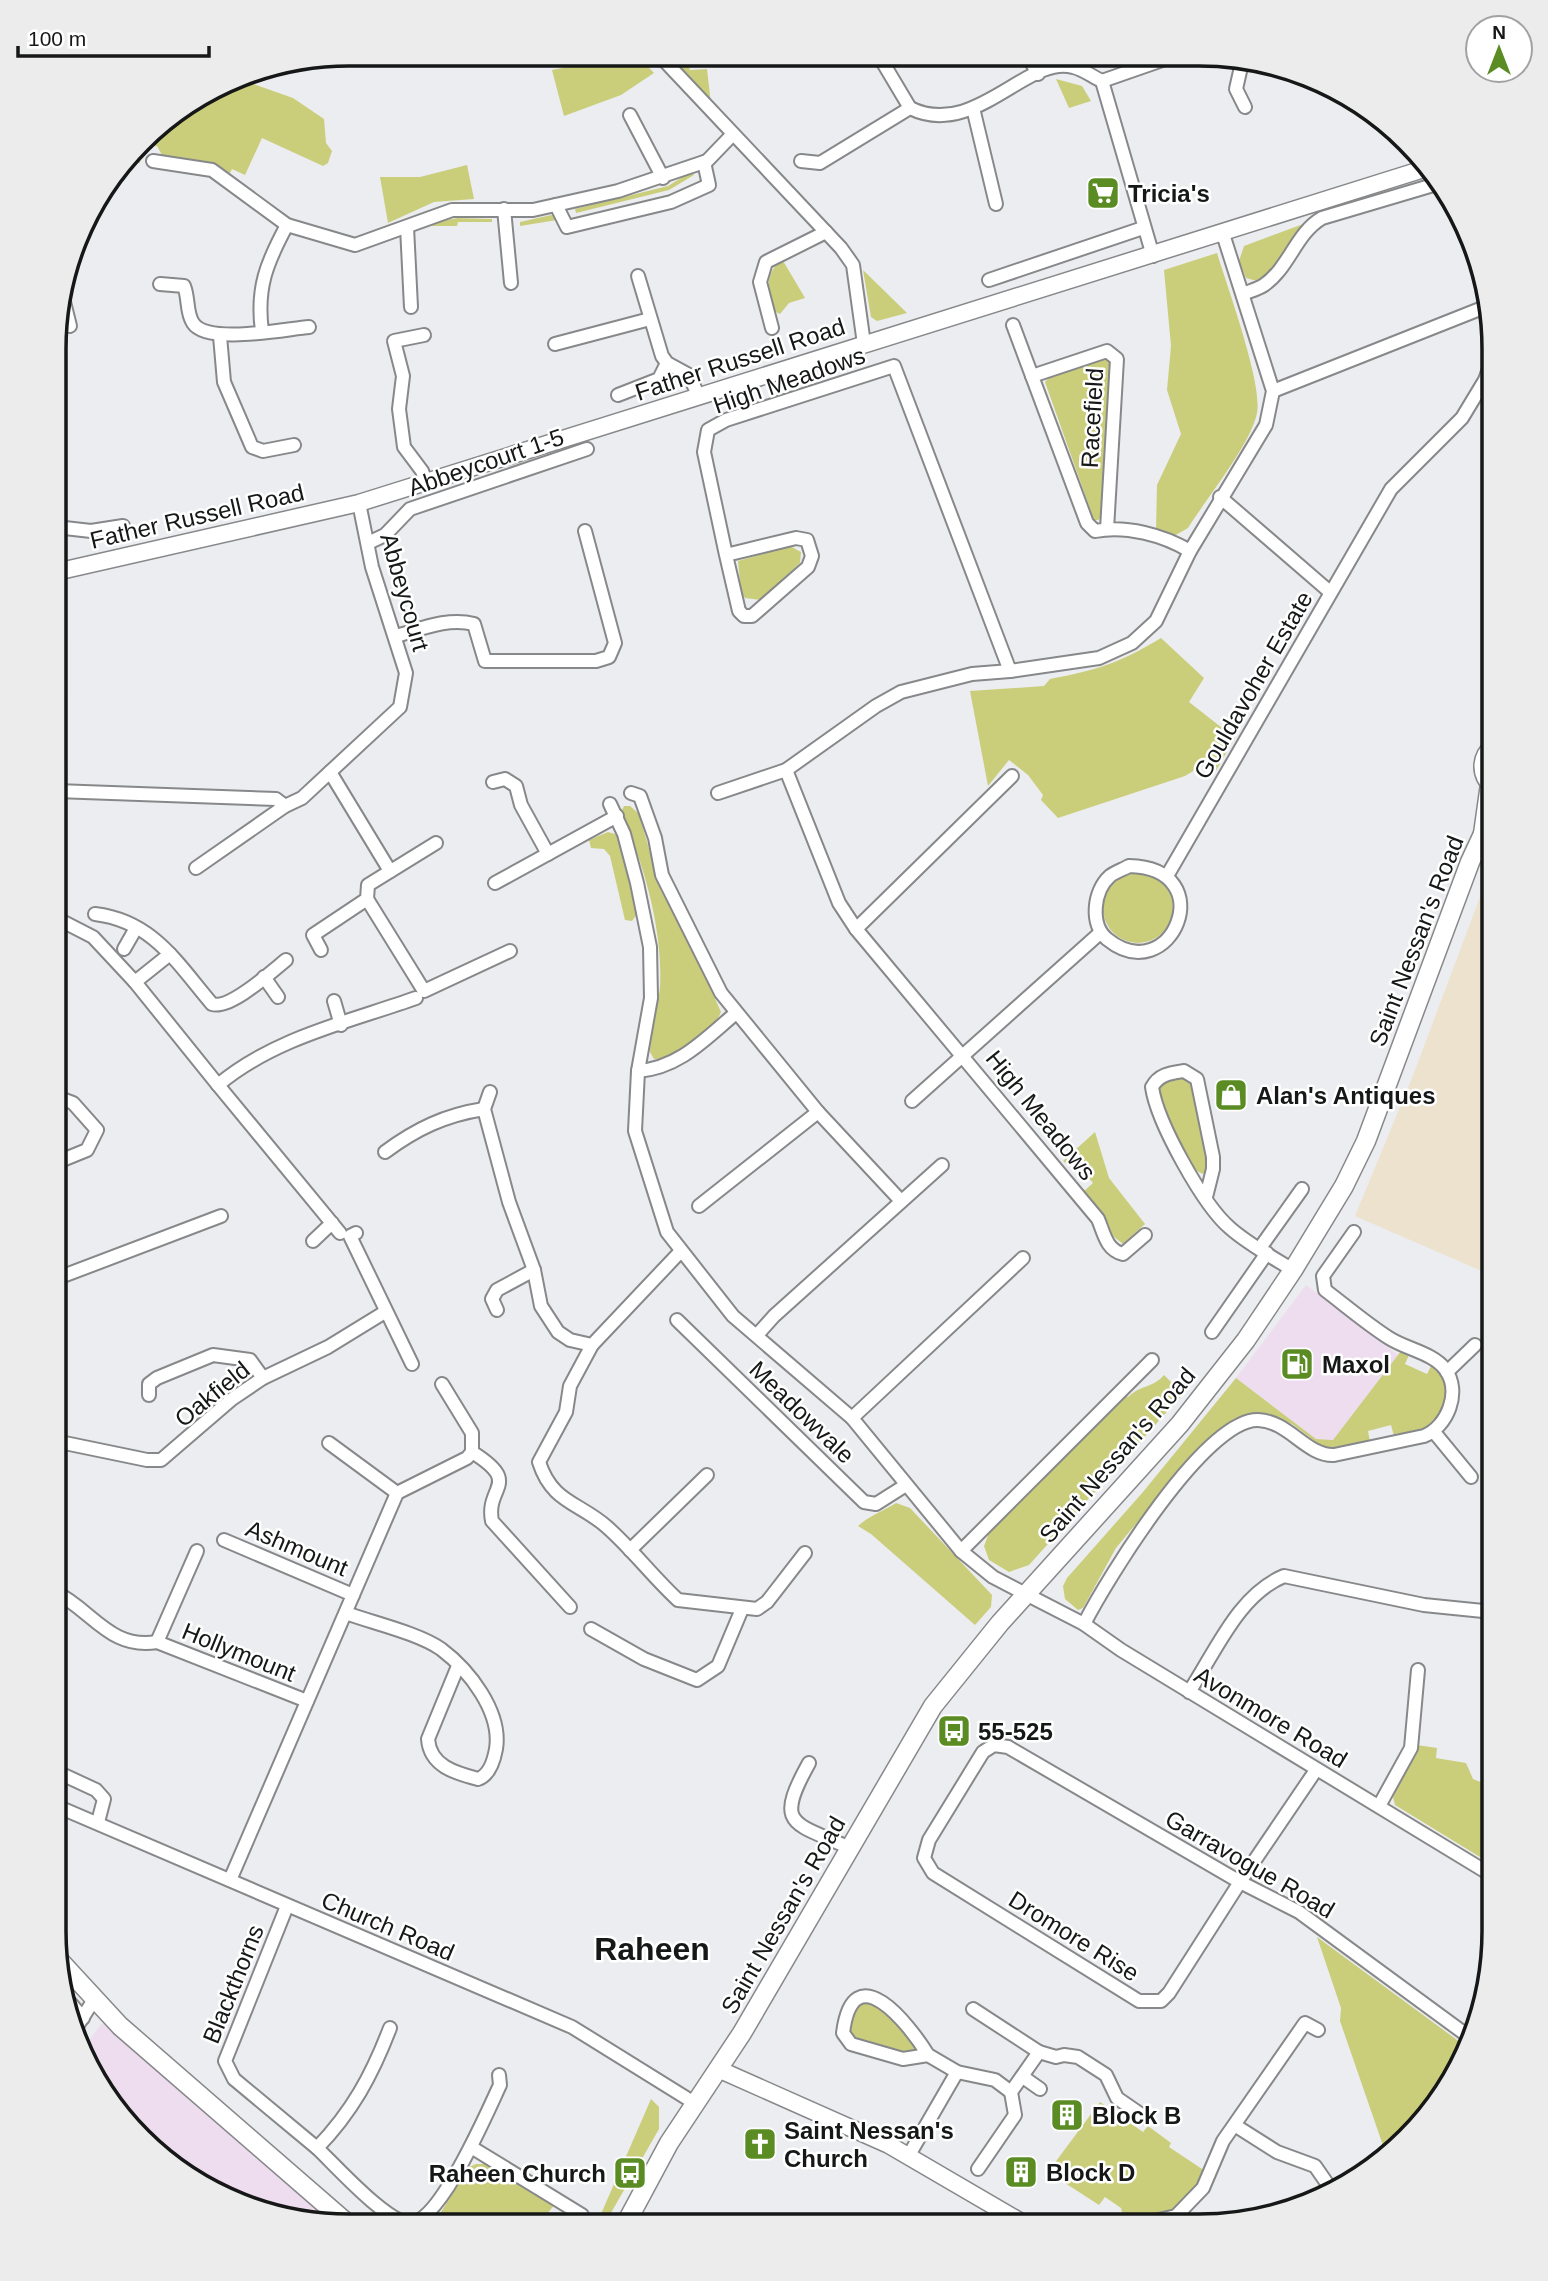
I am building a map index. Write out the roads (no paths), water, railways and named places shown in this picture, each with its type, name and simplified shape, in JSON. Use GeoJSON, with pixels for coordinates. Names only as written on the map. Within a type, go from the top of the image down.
{"type":"FeatureCollection","features":[{"type":"Feature","properties":{"kind":"main road","name":"Saint Nessan's Road"},"geometry":{"type":"LineString","coordinates":[[631,2214],[669,2143],[718,2070],[933,1706],[959,1671],[1180,1424],[1245,1340],[1293,1270],[1344,1186],[1366,1141],[1482,843]]}},
{"type":"Feature","properties":{"kind":"main road"},"geometry":{"type":"LineString","coordinates":[[69,1971],[120,2026],[336,2214]]}},
{"type":"Feature","properties":{"kind":"street"},"geometry":{"type":"LineString","coordinates":[[669,66],[826,232],[853,265],[864,344]]}},
{"type":"Feature","properties":{"kind":"street"},"geometry":{"type":"LineString","coordinates":[[885,66],[910,108],[924,115],[944,116],[973,108],[1038,74],[1071,66],[1102,81],[1145,66]]}},
{"type":"Feature","properties":{"kind":"street"},"geometry":{"type":"LineString","coordinates":[[1034,66],[1038,74]]}},
{"type":"Feature","properties":{"kind":"street"},"geometry":{"type":"LineString","coordinates":[[1240,70],[1236,89],[1245,107]]}},
{"type":"Feature","properties":{"kind":"street"},"geometry":{"type":"LineString","coordinates":[[1102,81],[1153,256]]}},
{"type":"Feature","properties":{"kind":"street"},"geometry":{"type":"LineString","coordinates":[[801,161],[820,163],[910,108]]}},
{"type":"Feature","properties":{"kind":"street"},"geometry":{"type":"LineString","coordinates":[[973,108],[996,204]]}},
{"type":"Feature","properties":{"kind":"street"},"geometry":{"type":"LineString","coordinates":[[630,115],[663,178]]}},
{"type":"Feature","properties":{"kind":"street"},"geometry":{"type":"LineString","coordinates":[[153,161],[212,170],[287,225],[355,245],[452,210],[533,210],[663,178],[704,162],[733,134]]}},
{"type":"Feature","properties":{"kind":"street"},"geometry":{"type":"LineString","coordinates":[[556,205],[567,227],[671,202],[709,185],[704,162]]}},
{"type":"Feature","properties":{"kind":"street","name":"Father Russell Road"},"geometry":{"type":"LineString","coordinates":[[66,567],[359,503],[1418,171]]}},
{"type":"Feature","properties":{"kind":"street"},"geometry":{"type":"LineString","coordinates":[[1243,294],[1263,286],[1283,266],[1311,225],[1322,218],[1430,186]]}},
{"type":"Feature","properties":{"kind":"street"},"geometry":{"type":"LineString","coordinates":[[503,209],[511,283]]}},
{"type":"Feature","properties":{"kind":"street"},"geometry":{"type":"LineString","coordinates":[[262,331],[262,280],[266,264],[287,225]]}},
{"type":"Feature","properties":{"kind":"street"},"geometry":{"type":"LineString","coordinates":[[408,227],[411,307]]}},
{"type":"Feature","properties":{"kind":"street"},"geometry":{"type":"LineString","coordinates":[[989,280],[1143,228]]}},
{"type":"Feature","properties":{"kind":"street"},"geometry":{"type":"LineString","coordinates":[[772,328],[760,282],[766,262],[826,232]]}},
{"type":"Feature","properties":{"kind":"street"},"geometry":{"type":"LineString","coordinates":[[718,793],[786,770],[876,706],[901,692],[972,674],[1099,658],[1132,643],[1156,621],[1220,497],[1266,425],[1273,391],[1223,234]]}},
{"type":"Feature","properties":{"kind":"street"},"geometry":{"type":"LineString","coordinates":[[638,275],[650,319],[667,363],[689,375],[699,397]]}},
{"type":"Feature","properties":{"kind":"street"},"geometry":{"type":"LineString","coordinates":[[160,284],[184,286],[191,321],[204,332],[220,336],[310,327]]}},
{"type":"Feature","properties":{"kind":"street"},"geometry":{"type":"LineString","coordinates":[[1273,391],[1478,310]]}},
{"type":"Feature","properties":{"kind":"street"},"geometry":{"type":"LineString","coordinates":[[555,344],[650,319]]}},
{"type":"Feature","properties":{"kind":"street"},"geometry":{"type":"LineString","coordinates":[[68,320],[70,326]]}},
{"type":"Feature","properties":{"kind":"street","name":"Racefield"},"geometry":{"type":"LineString","coordinates":[[1013,325],[1087,523],[1095,531],[1107,529],[1163,537],[1190,551]]}},
{"type":"Feature","properties":{"kind":"street"},"geometry":{"type":"LineString","coordinates":[[424,335],[394,341],[403,376],[399,409],[404,447],[422,471],[426,482]]}},
{"type":"Feature","properties":{"kind":"street"},"geometry":{"type":"LineString","coordinates":[[220,336],[224,382],[252,447],[263,451],[294,445]]}},
{"type":"Feature","properties":{"kind":"street","name":"Racefield"},"geometry":{"type":"LineString","coordinates":[[1032,376],[1107,351],[1117,359],[1107,529]]}},
{"type":"Feature","properties":{"kind":"street"},"geometry":{"type":"LineString","coordinates":[[618,395],[659,379],[667,363]]}},
{"type":"Feature","properties":{"kind":"street","name":"High Meadows"},"geometry":{"type":"LineString","coordinates":[[726,555],[796,538],[807,540],[812,556],[807,567],[752,616],[739,611],[726,555],[704,452],[708,430],[726,420],[894,366],[1010,671]]}},
{"type":"Feature","properties":{"kind":"street","name":"Gouldavoher Estate"},"geometry":{"type":"LineString","coordinates":[[1167,876],[1391,489],[1462,418],[1482,385]]}},
{"type":"Feature","properties":{"kind":"street","name":"Abbeycourt 1-5"},"geometry":{"type":"LineString","coordinates":[[368,544],[385,535],[410,509],[587,449]]}},
{"type":"Feature","properties":{"kind":"street","name":"Gouldavoher Estate"},"geometry":{"type":"LineString","coordinates":[[1220,497],[1330,592]]}},
{"type":"Feature","properties":{"kind":"street","name":"Abbeycourt"},"geometry":{"type":"LineString","coordinates":[[196,867],[285,806],[302,798],[400,707],[406,673],[368,544],[359,503]]}},
{"type":"Feature","properties":{"kind":"street"},"geometry":{"type":"LineString","coordinates":[[66,528],[91,531],[123,526]]}},
{"type":"Feature","properties":{"kind":"street"},"geometry":{"type":"LineString","coordinates":[[396,636],[455,621],[466,622],[474,624],[485,661],[596,662],[609,657],[615,643],[585,531]]}},
{"type":"Feature","properties":{"kind":"street","name":"High Meadows"},"geometry":{"type":"LineString","coordinates":[[786,770],[839,903],[856,929],[1098,1219],[1107,1243],[1118,1254],[1129,1252],[1145,1235]]}},
{"type":"Feature","properties":{"kind":"street"},"geometry":{"type":"LineString","coordinates":[[330,772],[390,871]]}},
{"type":"Feature","properties":{"kind":"street"},"geometry":{"type":"LineString","coordinates":[[856,929],[1012,776]]}},
{"type":"Feature","properties":{"kind":"street"},"geometry":{"type":"LineString","coordinates":[[493,782],[505,779],[516,786],[521,805],[548,853]]}},
{"type":"Feature","properties":{"kind":"street"},"geometry":{"type":"LineString","coordinates":[[66,791],[276,799],[285,806]]}},
{"type":"Feature","properties":{"kind":"street"},"geometry":{"type":"LineString","coordinates":[[631,793],[640,796],[655,838],[662,875],[721,992],[818,1112],[901,1201]]}},
{"type":"Feature","properties":{"kind":"street","name":"Meadowvale"},"geometry":{"type":"LineString","coordinates":[[495,883],[548,853],[614,810],[640,894],[650,947],[651,998],[638,1071],[635,1132],[667,1232],[680,1252],[733,1315],[852,1418],[961,1551],[993,1577],[1026,1596]]}},
{"type":"Feature","properties":{"kind":"street"},"geometry":{"type":"LineString","coordinates":[[436,843],[368,885],[367,900],[424,991],[510,951]]}},
{"type":"Feature","properties":{"kind":"street"},"geometry":{"type":"LineString","coordinates":[[1129,866],[1150,867],[1167,876],[1179,893],[1182,914],[1174,934],[1155,949],[1134,952],[1116,946],[1100,933],[1096,916],[1098,895],[1110,876],[1129,866]]}},
{"type":"Feature","properties":{"kind":"street"},"geometry":{"type":"LineString","coordinates":[[321,950],[313,935],[367,900]]}},
{"type":"Feature","properties":{"kind":"street"},"geometry":{"type":"LineString","coordinates":[[95,914],[111,916],[160,941],[212,1004],[218,1006],[230,1002],[286,960]]}},
{"type":"Feature","properties":{"kind":"street"},"geometry":{"type":"LineString","coordinates":[[66,923],[93,937],[135,982],[336,1228],[313,1241]]}},
{"type":"Feature","properties":{"kind":"street"},"geometry":{"type":"LineString","coordinates":[[124,949],[136,928]]}},
{"type":"Feature","properties":{"kind":"street","name":"High Meadows"},"geometry":{"type":"LineString","coordinates":[[912,1101],[962,1053],[1100,933]]}},
{"type":"Feature","properties":{"kind":"street"},"geometry":{"type":"LineString","coordinates":[[135,982],[170,954]]}},
{"type":"Feature","properties":{"kind":"street"},"geometry":{"type":"LineString","coordinates":[[264,977],[278,997]]}},
{"type":"Feature","properties":{"kind":"street"},"geometry":{"type":"LineString","coordinates":[[218,1085],[244,1063],[270,1049],[416,998]]}},
{"type":"Feature","properties":{"kind":"street"},"geometry":{"type":"LineString","coordinates":[[334,1001],[341,1025]]}},
{"type":"Feature","properties":{"kind":"street"},"geometry":{"type":"LineString","coordinates":[[638,1071],[659,1069],[678,1061],[736,1013]]}},
{"type":"Feature","properties":{"kind":"street"},"geometry":{"type":"LineString","coordinates":[[1206,1197],[1213,1157],[1197,1079],[1184,1071],[1167,1074],[1156,1080],[1153,1087],[1157,1106],[1170,1138],[1206,1197],[1231,1230],[1293,1270]]}},
{"type":"Feature","properties":{"kind":"street"},"geometry":{"type":"LineString","coordinates":[[490,1092],[484,1109],[509,1202],[534,1270],[541,1306],[549,1322],[570,1340],[592,1345]]}},
{"type":"Feature","properties":{"kind":"street"},"geometry":{"type":"LineString","coordinates":[[66,1100],[73,1103],[97,1130],[87,1150],[66,1159]]}},
{"type":"Feature","properties":{"kind":"street"},"geometry":{"type":"LineString","coordinates":[[385,1152],[416,1129],[445,1118],[484,1109]]}},
{"type":"Feature","properties":{"kind":"street"},"geometry":{"type":"LineString","coordinates":[[699,1206],[818,1112]]}},
{"type":"Feature","properties":{"kind":"street","name":"Meadowvale"},"geometry":{"type":"LineString","coordinates":[[757,1335],[774,1316],[942,1165]]}},
{"type":"Feature","properties":{"kind":"street"},"geometry":{"type":"LineString","coordinates":[[1212,1332],[1302,1189]]}},
{"type":"Feature","properties":{"kind":"street"},"geometry":{"type":"LineString","coordinates":[[66,1275],[221,1216]]}},
{"type":"Feature","properties":{"kind":"street"},"geometry":{"type":"LineString","coordinates":[[1084,1624],[1108,1578],[1144,1522],[1230,1428],[1255,1420],[1283,1426],[1325,1455],[1434,1432],[1448,1417],[1451,1404],[1447,1372],[1438,1362],[1390,1339],[1325,1290],[1323,1276],[1354,1232]]}},
{"type":"Feature","properties":{"kind":"street"},"geometry":{"type":"LineString","coordinates":[[356,1233],[350,1237],[412,1364]]}},
{"type":"Feature","properties":{"kind":"street"},"geometry":{"type":"LineString","coordinates":[[680,1252],[592,1345],[570,1386],[566,1412],[539,1462],[544,1476],[558,1496],[589,1513],[630,1550],[678,1600],[757,1609],[767,1602],[805,1553]]}},
{"type":"Feature","properties":{"kind":"street","name":"Meadowvale"},"geometry":{"type":"LineString","coordinates":[[852,1418],[1023,1258]]}},
{"type":"Feature","properties":{"kind":"street"},"geometry":{"type":"LineString","coordinates":[[497,1310],[492,1299],[497,1290],[534,1270]]}},
{"type":"Feature","properties":{"kind":"street","name":"Oakfield"},"geometry":{"type":"LineString","coordinates":[[66,1443],[147,1460],[161,1460],[232,1399],[263,1378],[328,1347],[385,1312]]}},
{"type":"Feature","properties":{"kind":"street","name":"Meadowvale"},"geometry":{"type":"LineString","coordinates":[[677,1320],[864,1502],[876,1504],[905,1485]]}},
{"type":"Feature","properties":{"kind":"street"},"geometry":{"type":"LineString","coordinates":[[1447,1372],[1475,1345]]}},
{"type":"Feature","properties":{"kind":"street"},"geometry":{"type":"LineString","coordinates":[[149,1395],[149,1384],[157,1378],[213,1355],[230,1354],[250,1360],[263,1378]]}},
{"type":"Feature","properties":{"kind":"street"},"geometry":{"type":"LineString","coordinates":[[961,1551],[1152,1360]]}},
{"type":"Feature","properties":{"kind":"street"},"geometry":{"type":"LineString","coordinates":[[329,1443],[397,1493],[467,1458],[472,1452],[472,1433],[442,1384]]}},
{"type":"Feature","properties":{"kind":"street"},"geometry":{"type":"LineString","coordinates":[[1434,1432],[1471,1478]]}},
{"type":"Feature","properties":{"kind":"street"},"geometry":{"type":"LineString","coordinates":[[472,1452],[491,1464],[499,1475],[500,1485],[490,1510],[492,1521],[570,1607]]}},
{"type":"Feature","properties":{"kind":"street"},"geometry":{"type":"LineString","coordinates":[[630,1550],[707,1475]]}},
{"type":"Feature","properties":{"kind":"street","name":"Ashmount"},"geometry":{"type":"LineString","coordinates":[[230,1880],[397,1493]]}},
{"type":"Feature","properties":{"kind":"street","name":"Ashmount"},"geometry":{"type":"LineString","coordinates":[[224,1540],[353,1595]]}},
{"type":"Feature","properties":{"kind":"street","name":"Hollymount"},"geometry":{"type":"LineString","coordinates":[[157,1642],[197,1550]]}},
{"type":"Feature","properties":{"kind":"street"},"geometry":{"type":"LineString","coordinates":[[1189,1692],[1250,1599],[1267,1583],[1284,1576],[1424,1605],[1482,1611]]}},
{"type":"Feature","properties":{"kind":"street","name":"Avonmore Road"},"geometry":{"type":"LineString","coordinates":[[1026,1596],[1084,1624],[1189,1692],[1482,1870]]}},
{"type":"Feature","properties":{"kind":"street","name":"Hollymount"},"geometry":{"type":"LineString","coordinates":[[66,1598],[91,1621],[132,1644],[157,1642],[307,1701]]}},
{"type":"Feature","properties":{"kind":"street"},"geometry":{"type":"LineString","coordinates":[[591,1629],[644,1659],[698,1679],[718,1666],[742,1609]]}},
{"type":"Feature","properties":{"kind":"street","name":"Ashmount"},"geometry":{"type":"LineString","coordinates":[[346,1613],[440,1648],[458,1666],[485,1700],[495,1724],[496,1747],[489,1772],[478,1779],[459,1774],[438,1763],[428,1747],[428,1739],[458,1666]]}},
{"type":"Feature","properties":{"kind":"street"},"geometry":{"type":"LineString","coordinates":[[1379,1806],[1411,1748],[1418,1670]]}},
{"type":"Feature","properties":{"kind":"street","name":"Dromore Rise"},"geometry":{"type":"LineString","coordinates":[[995,1745],[983,1752],[929,1840],[925,1849],[927,1866],[1139,2001],[1150,2003],[1161,2001],[1169,1993],[1316,1770]]}},
{"type":"Feature","properties":{"kind":"street","name":"Garravogue Road"},"geometry":{"type":"LineString","coordinates":[[995,1745],[1008,1747],[1240,1882],[1300,1912],[1463,2032]]}},
{"type":"Feature","properties":{"kind":"street"},"geometry":{"type":"LineString","coordinates":[[809,1763],[792,1794],[789,1807],[791,1816],[798,1824],[850,1848]]}},
{"type":"Feature","properties":{"kind":"street"},"geometry":{"type":"LineString","coordinates":[[66,1776],[96,1790],[104,1798],[98,1822]]}},
{"type":"Feature","properties":{"kind":"street","name":"Church Road"},"geometry":{"type":"LineString","coordinates":[[66,1810],[572,2026],[696,2104]]}},
{"type":"Feature","properties":{"kind":"street","name":"Blackthorns"},"geometry":{"type":"LineString","coordinates":[[287,1906],[225,2061],[234,2079],[317,2148],[389,2214]]}},
{"type":"Feature","properties":{"kind":"street"},"geometry":{"type":"LineString","coordinates":[[928,2056],[903,2059],[847,2042],[844,2029],[855,2001],[871,1996],[886,2003],[928,2056],[957,2072],[1004,2084],[1011,2092],[1014,2115],[978,2169]]}},
{"type":"Feature","properties":{"kind":"street"},"geometry":{"type":"LineString","coordinates":[[79,2013],[83,2018],[95,1998]]}},
{"type":"Feature","properties":{"kind":"street"},"geometry":{"type":"LineString","coordinates":[[973,2009],[1039,2052],[1055,2057],[1078,2057],[1106,2076],[1117,2098],[1146,2118]]}},
{"type":"Feature","properties":{"kind":"street"},"geometry":{"type":"LineString","coordinates":[[1178,2214],[1203,2188],[1223,2141],[1236,2126],[1305,2023],[1318,2030]]}},
{"type":"Feature","properties":{"kind":"street"},"geometry":{"type":"LineString","coordinates":[[317,2148],[344,2120],[368,2083],[390,2028]]}},
{"type":"Feature","properties":{"kind":"street"},"geometry":{"type":"LineString","coordinates":[[1011,2092],[1039,2052]]}},
{"type":"Feature","properties":{"kind":"street"},"geometry":{"type":"LineString","coordinates":[[718,2070],[806,2106],[909,2155],[1008,2214]]}},
{"type":"Feature","properties":{"kind":"street"},"geometry":{"type":"LineString","coordinates":[[909,2155],[957,2072]]}},
{"type":"Feature","properties":{"kind":"street"},"geometry":{"type":"LineString","coordinates":[[499,2075],[500,2085],[471,2147],[580,2214]]}},
{"type":"Feature","properties":{"kind":"street"},"geometry":{"type":"LineString","coordinates":[[1023,2077],[1040,2089]]}},
{"type":"Feature","properties":{"kind":"street"},"geometry":{"type":"LineString","coordinates":[[1236,2126],[1277,2152],[1306,2160],[1320,2169],[1328,2183]]}},
{"type":"Feature","properties":{"kind":"street","name":"Blackthorns"},"geometry":{"type":"LineString","coordinates":[[423,2214],[441,2197],[471,2147]]}},
{"type":"Feature","properties":{"kind":"place","name":"Tricia's"},"geometry":{"type":"Point","coordinates":[1103,193]}},
{"type":"Feature","properties":{"kind":"place","name":"Alan's Antiques"},"geometry":{"type":"Point","coordinates":[1231,1095]}},
{"type":"Feature","properties":{"kind":"place","name":"Maxol"},"geometry":{"type":"Point","coordinates":[1297,1364]}},
{"type":"Feature","properties":{"kind":"place","name":"55-525"},"geometry":{"type":"Point","coordinates":[954,1731]}},
{"type":"Feature","properties":{"kind":"place","name":"Block B"},"geometry":{"type":"Point","coordinates":[1067,2115]}},
{"type":"Feature","properties":{"kind":"place","name":"Saint Nessan's Church"},"geometry":{"type":"Point","coordinates":[760,2144]}},
{"type":"Feature","properties":{"kind":"place","name":"Block D"},"geometry":{"type":"Point","coordinates":[1021,2172]}},
{"type":"Feature","properties":{"kind":"place","name":"Raheen Church"},"geometry":{"type":"Point","coordinates":[630,2173]}},
{"type":"Feature","properties":{"kind":"district","name":"Raheen"},"geometry":{"type":"Point","coordinates":[652,1949]}}]}
